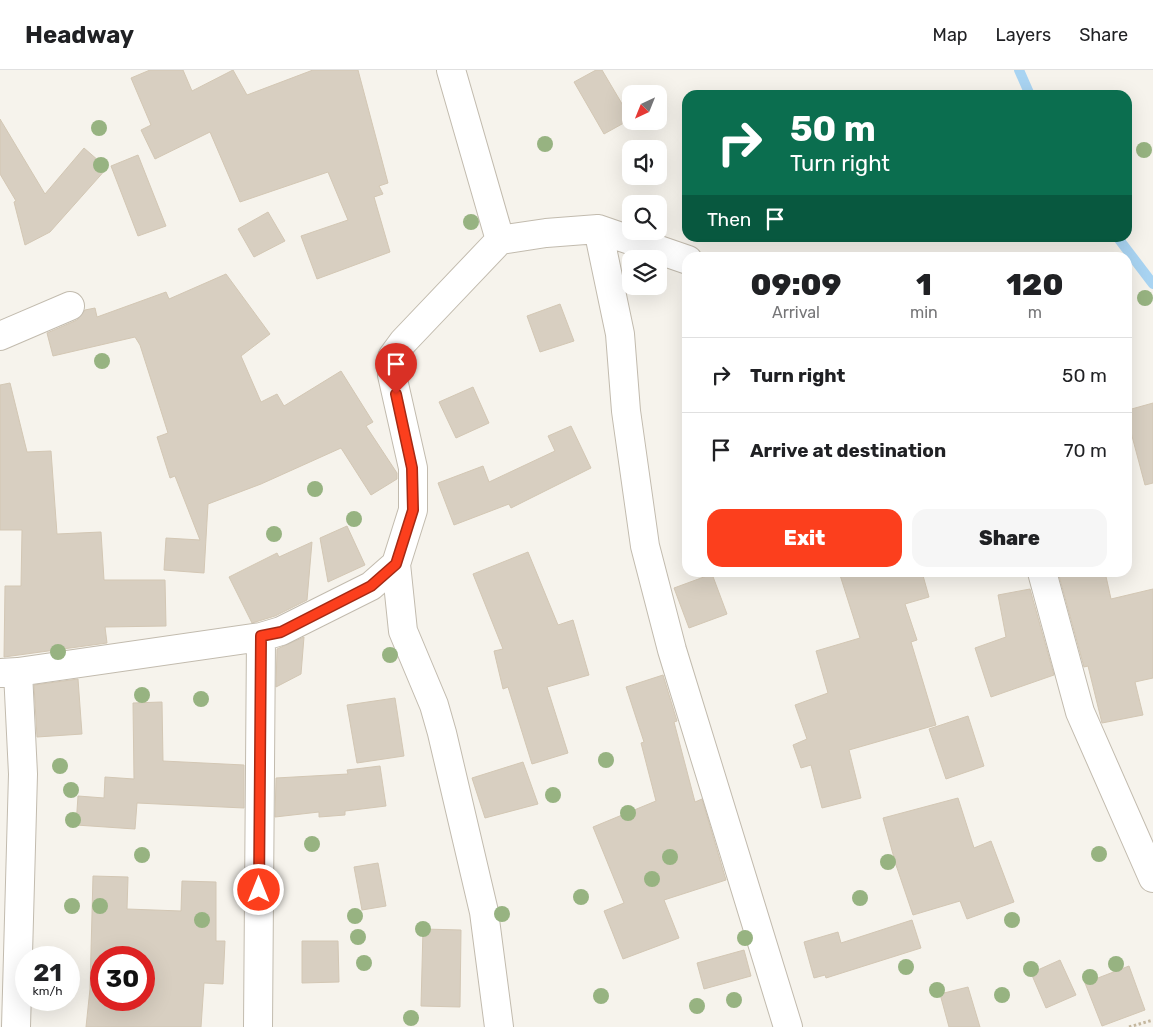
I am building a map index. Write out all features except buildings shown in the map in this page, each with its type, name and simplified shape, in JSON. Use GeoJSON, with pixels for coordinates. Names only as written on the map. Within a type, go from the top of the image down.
{"type":"FeatureCollection","features":[{"type":"Feature","properties":{"kind":"street"},"geometry":{"type":"LineString","coordinates":[[451,70],[500,240]]}},
{"type":"Feature","properties":{"kind":"street"},"geometry":{"type":"LineString","coordinates":[[598,229],[620,334],[626,411],[645,546],[672,650],[788,1027]]}},
{"type":"Feature","properties":{"kind":"street"},"geometry":{"type":"LineString","coordinates":[[499,1027],[484,912],[434,705],[403,631],[396,564],[413,510],[412,468],[392,375],[392,357],[403,342],[500,240],[546,233],[598,229],[682,258]]}},
{"type":"Feature","properties":{"kind":"street"},"geometry":{"type":"LineString","coordinates":[[0,336],[70,306]]}},
{"type":"Feature","properties":{"kind":"street"},"geometry":{"type":"LineString","coordinates":[[16,1027],[23,774],[9,672],[281,632],[371,586],[396,564]]}},
{"type":"Feature","properties":{"kind":"street"},"geometry":{"type":"LineString","coordinates":[[1043,577],[1080,712],[1153,878]]}},
{"type":"Feature","properties":{"kind":"street"},"geometry":{"type":"LineString","coordinates":[[258,1027],[261,636]]}},
{"type":"Feature","properties":{"kind":"path"},"geometry":{"type":"LineString","coordinates":[[1129,1027],[1153,1020]]}},
{"type":"Feature","properties":{"kind":"waterway"},"geometry":{"type":"LineString","coordinates":[[1019,70],[1028,90]]}},
{"type":"Feature","properties":{"kind":"waterway"},"geometry":{"type":"LineString","coordinates":[[1121,242],[1129,252]]}},
{"type":"Feature","properties":{"kind":"waterway"},"geometry":{"type":"LineString","coordinates":[[1132,256],[1153,284]]}},
{"type":"Feature","properties":{"kind":"route"},"geometry":{"type":"LineString","coordinates":[[259,890],[261,636],[281,632],[371,586],[396,564],[413,510],[412,468],[396,394]]}}]}
